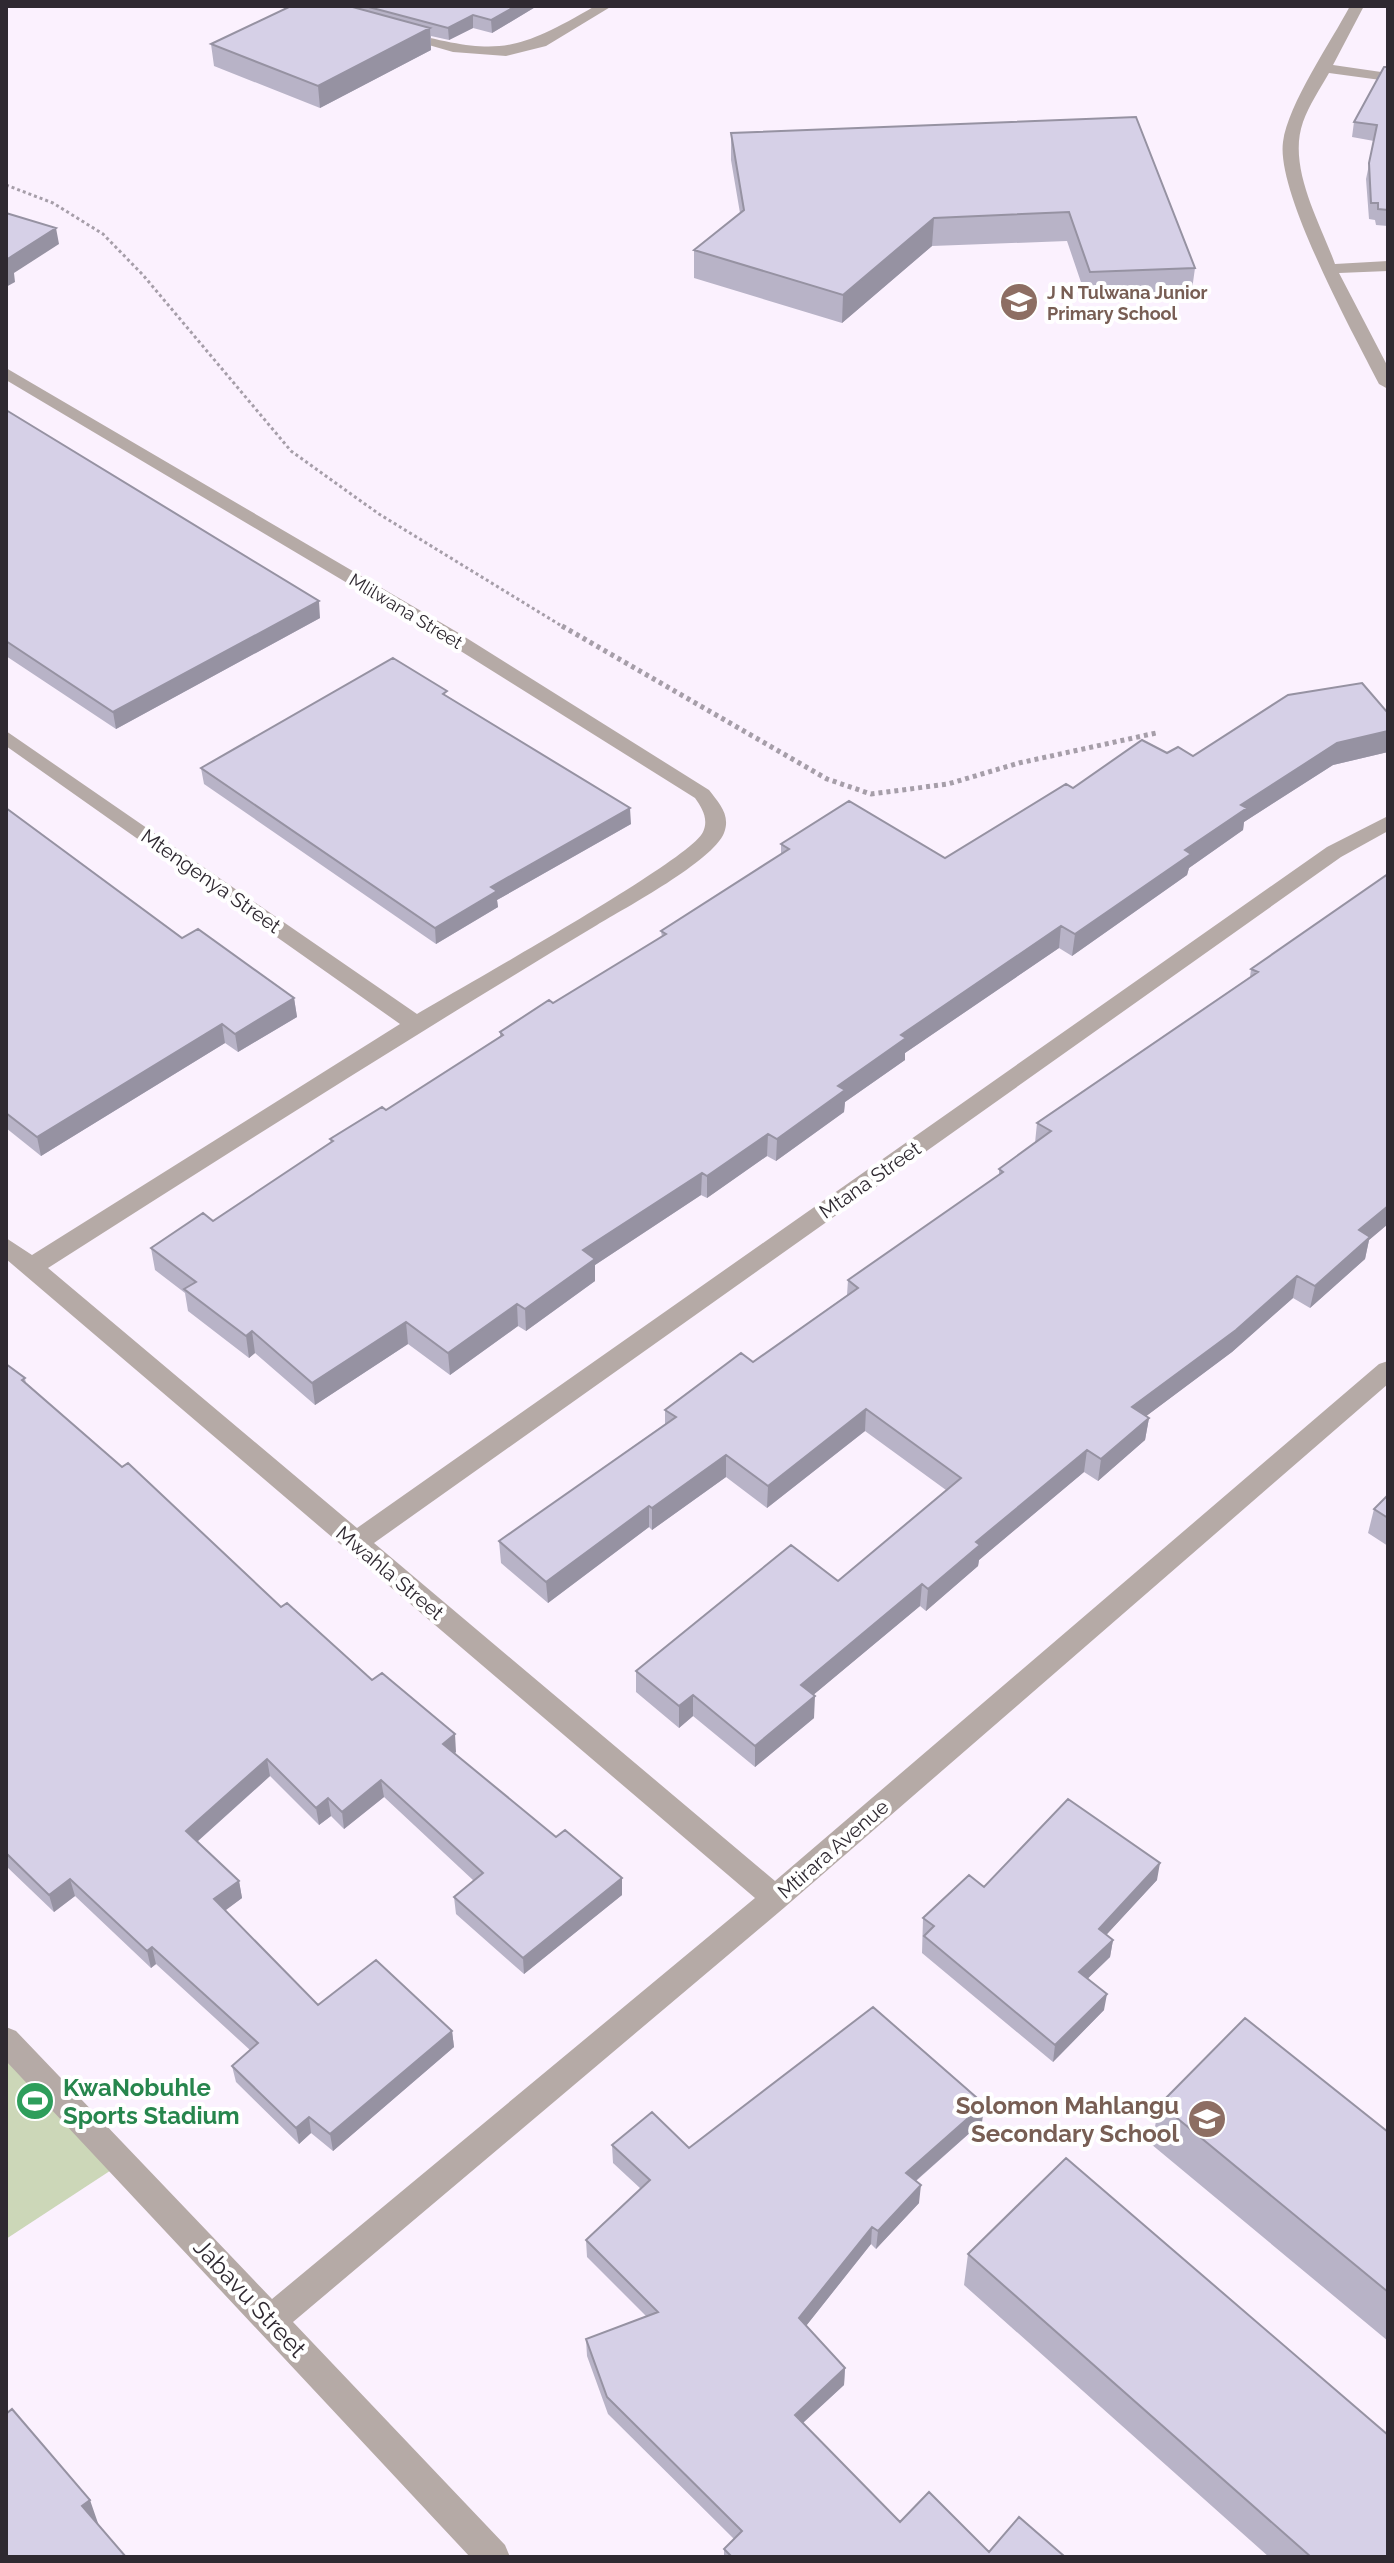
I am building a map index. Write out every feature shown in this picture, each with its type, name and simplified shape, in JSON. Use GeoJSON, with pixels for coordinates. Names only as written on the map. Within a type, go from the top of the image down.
{"type":"FeatureCollection","features":[{"type":"Feature","properties":{"kind":"street"},"geometry":{"type":"LineString","coordinates":[[381,30],[462,51],[514,50],[540,43],[605,6]]}},
{"type":"Feature","properties":{"kind":"street"},"geometry":{"type":"LineString","coordinates":[[1357,6],[1295,122],[1290,145],[1293,170],[1329,269],[1388,384]]}},
{"type":"Feature","properties":{"kind":"street"},"geometry":{"type":"LineString","coordinates":[[1325,68],[1388,77]]}},
{"type":"Feature","properties":{"kind":"street"},"geometry":{"type":"LineString","coordinates":[[1329,269],[1388,266]]}},
{"type":"Feature","properties":{"kind":"street","name":"Mlilwana Street"},"geometry":{"type":"LineString","coordinates":[[6,373],[450,636],[702,794],[715,812],[714,832],[702,847],[656,880],[416,1024],[31,1267]]}},
{"type":"Feature","properties":{"kind":"street","name":"Mtengenya Street"},"geometry":{"type":"LineString","coordinates":[[6,737],[416,1024]]}},
{"type":"Feature","properties":{"kind":"street","name":"Mtana Street"},"geometry":{"type":"LineString","coordinates":[[355,1543],[1334,852],[1388,822]]}},
{"type":"Feature","properties":{"kind":"street","name":"Mwahla Street"},"geometry":{"type":"LineString","coordinates":[[6,1246],[775,1898]]}},
{"type":"Feature","properties":{"kind":"street","name":"Mtirara Avenue"},"geometry":{"type":"LineString","coordinates":[[271,2320],[775,1898],[1388,1370]]}},
{"type":"Feature","properties":{"kind":"street","name":"Jabavu Street"},"geometry":{"type":"LineString","coordinates":[[6,2040],[493,2557]]}},
{"type":"Feature","properties":{"kind":"path"},"geometry":{"type":"LineString","coordinates":[[6,185],[53,203],[103,234],[143,275],[291,451],[379,514],[529,607],[827,779],[871,794],[948,784],[1019,763],[1156,733]]}},
{"type":"Feature","properties":{"kind":"green space","name":"KwaNobuhle Sports Stadium"},"geometry":{"type":"Polygon","coordinates":[[[6,2040],[122,2163],[6,2239],[6,2040]]]}},
{"type":"Feature","properties":{"kind":"building"},"geometry":{"type":"Polygon","coordinates":[[[291,6],[349,6],[430,28],[318,86],[211,44],[291,6]]]}},
{"type":"Feature","properties":{"kind":"building"},"geometry":{"type":"Polygon","coordinates":[[[365,6],[516,6],[491,20],[473,15],[448,28],[365,6]]]}},
{"type":"Feature","properties":{"kind":"building"},"geometry":{"type":"Polygon","coordinates":[[[1384,67],[1388,67],[1388,210],[1378,209],[1378,203],[1371,203],[1369,163],[1377,125],[1354,122],[1384,67]]]}},
{"type":"Feature","properties":{"kind":"building"},"geometry":{"type":"Polygon","coordinates":[[[1136,117],[1195,268],[1090,272],[1069,212],[934,218],[843,295],[694,250],[744,210],[731,133],[1136,117]]]}},
{"type":"Feature","properties":{"kind":"building"},"geometry":{"type":"Polygon","coordinates":[[[6,213],[56,228],[6,260],[6,213]]]}},
{"type":"Feature","properties":{"kind":"building"},"geometry":{"type":"Polygon","coordinates":[[[6,410],[319,601],[113,712],[6,641],[6,410]]]}},
{"type":"Feature","properties":{"kind":"building"},"geometry":{"type":"Polygon","coordinates":[[[393,658],[447,691],[443,694],[630,808],[491,887],[497,891],[435,928],[201,768],[393,658]]]}},
{"type":"Feature","properties":{"kind":"building"},"geometry":{"type":"Polygon","coordinates":[[[1362,683],[1388,713],[1388,731],[1337,743],[1241,805],[1247,808],[1185,850],[1191,854],[1075,934],[1061,926],[901,1035],[906,1038],[838,1086],[845,1090],[777,1139],[768,1134],[707,1176],[702,1173],[583,1250],[595,1259],[525,1309],[517,1304],[448,1353],[406,1322],[312,1383],[252,1331],[246,1336],[184,1289],[196,1282],[151,1248],[203,1213],[213,1221],[333,1141],[330,1139],[382,1107],[386,1110],[503,1035],[500,1032],[549,1000],[553,1003],[666,934],[661,931],[789,849],[781,844],[849,801],[945,858],[1066,784],[1073,788],[1142,740],[1167,753],[1178,747],[1193,756],[1288,695],[1362,683]]]}},
{"type":"Feature","properties":{"kind":"building"},"geometry":{"type":"Polygon","coordinates":[[[6,808],[182,938],[198,929],[294,998],[235,1034],[222,1024],[37,1137],[6,1113],[6,808]]]}},
{"type":"Feature","properties":{"kind":"building"},"geometry":{"type":"Polygon","coordinates":[[[1388,874],[1388,1206],[1359,1230],[1370,1237],[1315,1286],[1297,1276],[1236,1330],[1132,1407],[1149,1418],[1101,1459],[1087,1450],[976,1542],[980,1545],[928,1589],[922,1584],[801,1685],[815,1696],[755,1746],[693,1695],[679,1706],[636,1671],[791,1545],[838,1581],[961,1478],[866,1409],[768,1486],[726,1455],[652,1508],[649,1506],[546,1582],[499,1541],[676,1417],[665,1410],[741,1353],[753,1362],[858,1288],[848,1280],[1003,1172],[999,1169],[1051,1131],[1037,1123],[1258,972],[1251,969],[1388,874]]]}},
{"type":"Feature","properties":{"kind":"building"},"geometry":{"type":"Polygon","coordinates":[[[6,1364],[122,1467],[128,1463],[281,1607],[287,1603],[372,1680],[382,1673],[455,1734],[443,1744],[556,1837],[565,1830],[622,1878],[523,1958],[454,1897],[483,1873],[381,1780],[342,1812],[328,1798],[316,1808],[267,1759],[186,1831],[239,1881],[214,1899],[318,2005],[376,1960],[452,2031],[330,2134],[309,2117],[296,2128],[232,2066],[258,2043],[152,1947],[147,1951],[70,1879],[49,1895],[6,1853],[6,1364]]]}},
{"type":"Feature","properties":{"kind":"building"},"geometry":{"type":"Polygon","coordinates":[[[1388,1495],[1388,1518],[1374,1509],[1388,1495]]]}},
{"type":"Feature","properties":{"kind":"building"},"geometry":{"type":"Polygon","coordinates":[[[1068,1799],[1160,1863],[1099,1929],[1113,1940],[1079,1972],[1107,1994],[1055,2045],[924,1936],[934,1926],[923,1918],[969,1875],[984,1887],[1068,1799]]]}},
{"type":"Feature","properties":{"kind":"building"},"geometry":{"type":"Polygon","coordinates":[[[873,2007],[984,2104],[906,2173],[921,2185],[878,2231],[872,2227],[799,2318],[845,2368],[795,2415],[900,2522],[929,2492],[989,2552],[1019,2517],[1062,2557],[732,2557],[724,2549],[742,2531],[607,2397],[586,2339],[658,2312],[586,2240],[650,2180],[612,2145],[652,2112],[689,2148],[873,2007]]]}},
{"type":"Feature","properties":{"kind":"building"},"geometry":{"type":"Polygon","coordinates":[[[1245,2018],[1388,2132],[1388,2292],[1160,2104],[1245,2018]]]}},
{"type":"Feature","properties":{"kind":"building"},"geometry":{"type":"Polygon","coordinates":[[[1066,2158],[1388,2435],[1388,2557],[1311,2557],[968,2254],[1066,2158]]]}},
{"type":"Feature","properties":{"kind":"building"},"geometry":{"type":"Polygon","coordinates":[[[12,2409],[90,2500],[82,2506],[126,2557],[6,2557],[6,2414],[12,2409]]]}},
{"type":"Feature","properties":{"kind":"place","name":"J N Tulwana Junior Primary School"},"geometry":{"type":"Point","coordinates":[1019,302]}},
{"type":"Feature","properties":{"kind":"place","name":"KwaNobuhle Sports Stadium"},"geometry":{"type":"Point","coordinates":[35,2101]}},
{"type":"Feature","properties":{"kind":"place","name":"Solomon Mahlangu Secondary School"},"geometry":{"type":"Point","coordinates":[1207,2119]}}]}
